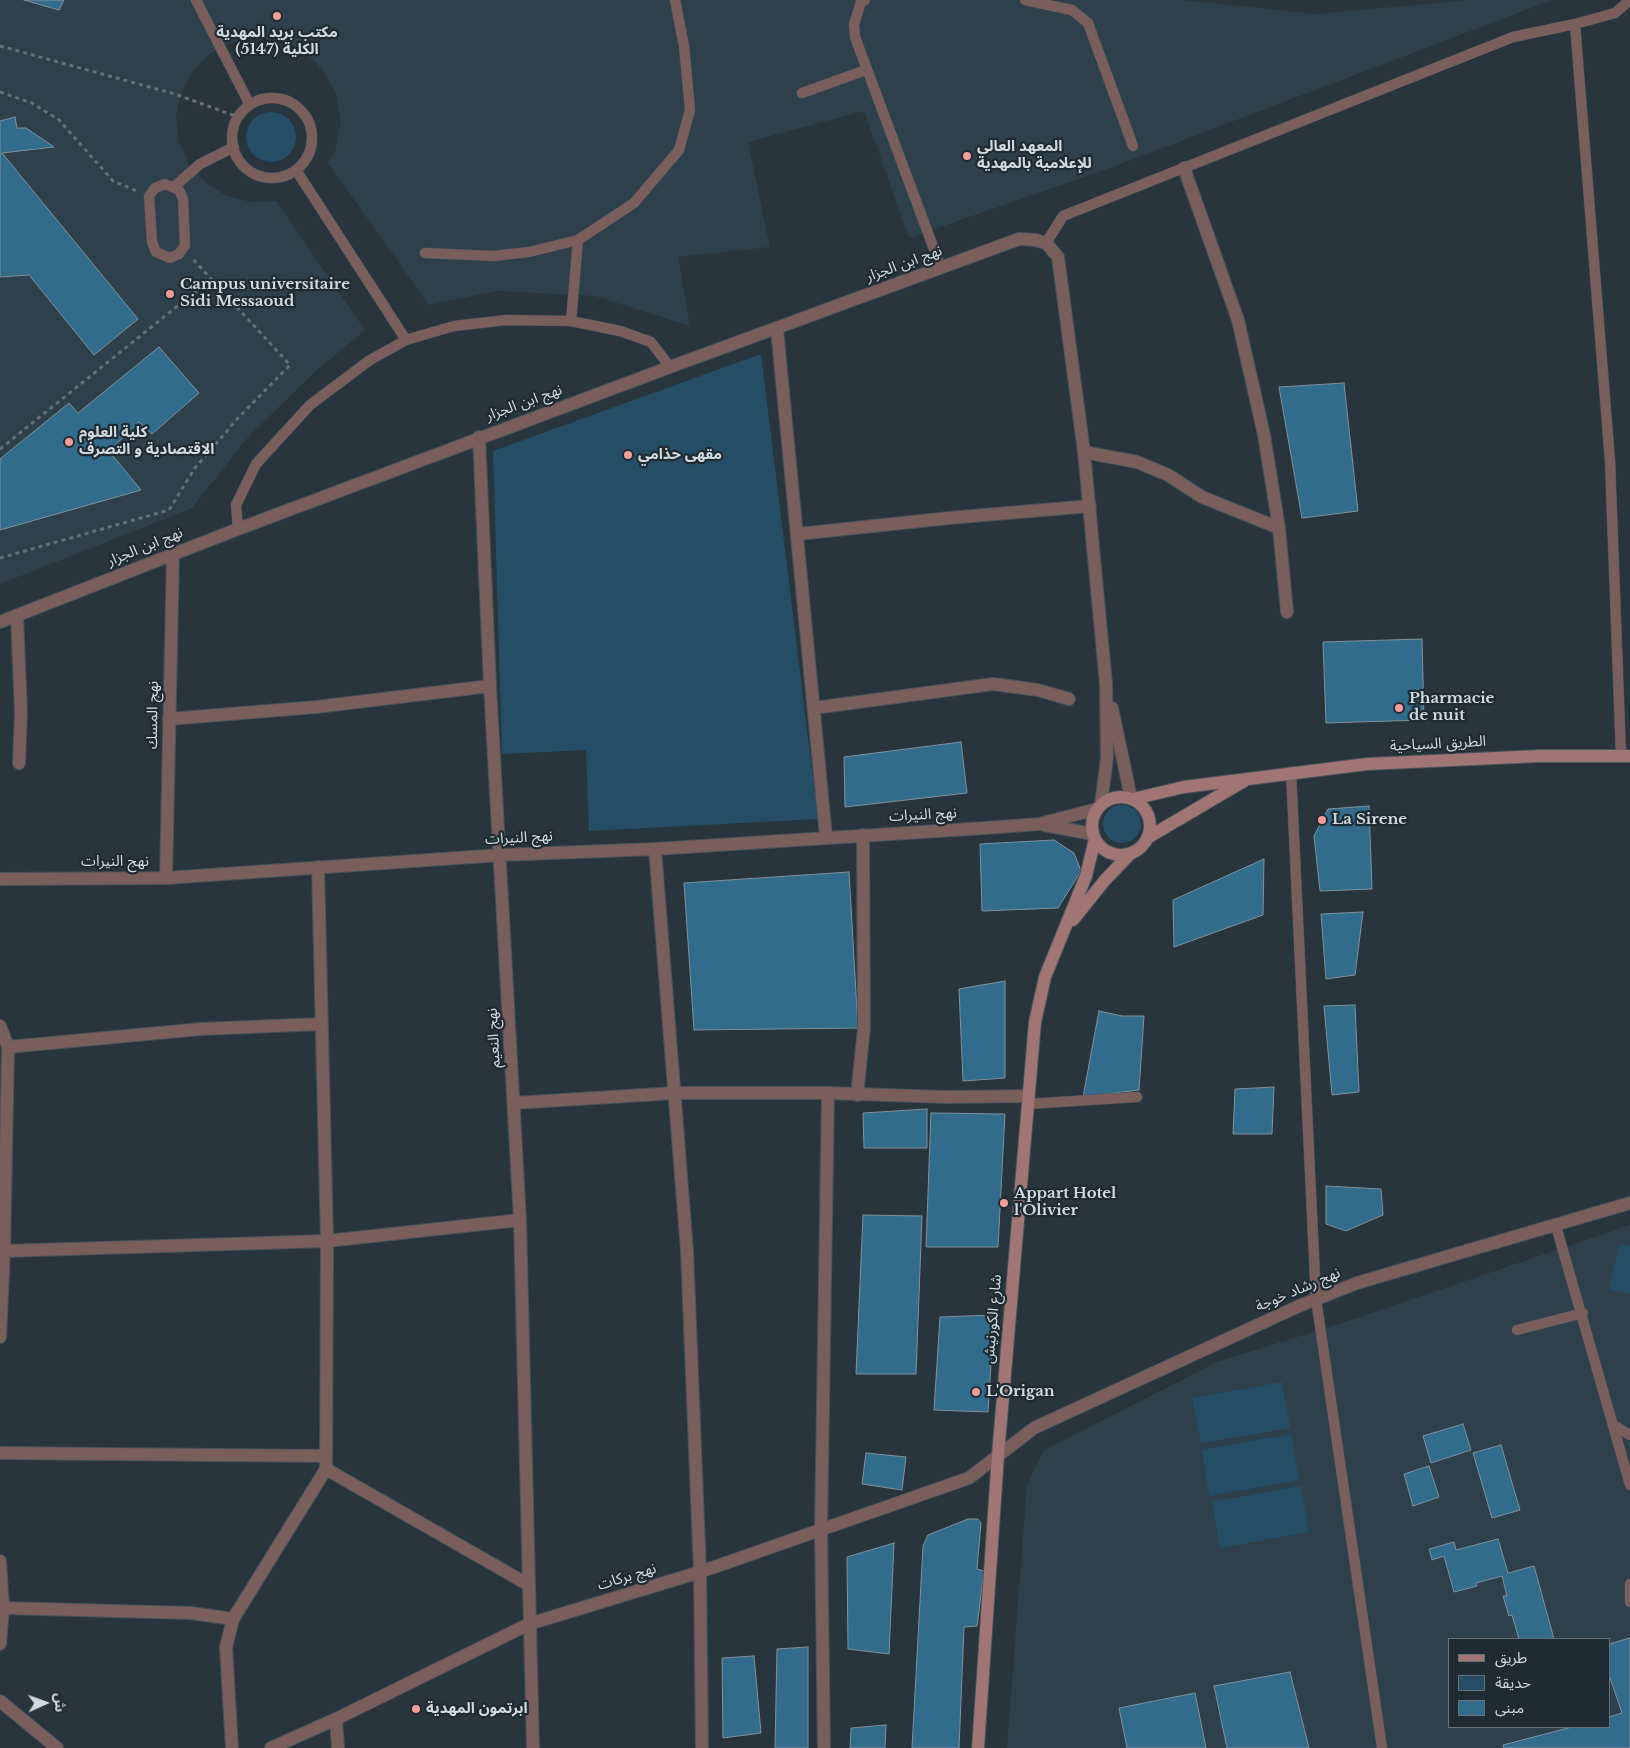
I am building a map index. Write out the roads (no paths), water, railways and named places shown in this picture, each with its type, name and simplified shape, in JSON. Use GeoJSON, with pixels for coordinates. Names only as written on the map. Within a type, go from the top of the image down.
{"type":"FeatureCollection","features":[{"type":"Feature","properties":{"kind":"main road","name":"الطريق السياحية"},"geometry":{"type":"LineString","coordinates":[[1132,799],[1184,787],[1291,772],[1367,764],[1459,758],[1626,756]]}},
{"type":"Feature","properties":{"kind":"main road","name":"الطريق السياحية"},"geometry":{"type":"LineString","coordinates":[[1148,838],[1249,778]]}},
{"type":"Feature","properties":{"kind":"main road"},"geometry":{"type":"LineString","coordinates":[[1116,797],[1132,799],[1140,803],[1148,816],[1150,823],[1148,838],[1138,850],[1131,853],[1115,854],[1100,846],[1094,837],[1092,821],[1099,806],[1116,797]]}},
{"type":"Feature","properties":{"kind":"main road","name":"شارع الكورنيش"},"geometry":{"type":"LineString","coordinates":[[978,1748],[998,1456],[1035,1022],[1046,977],[1086,876],[1094,837]]}},
{"type":"Feature","properties":{"kind":"main road","name":"شارع الكورنيش"},"geometry":{"type":"LineString","coordinates":[[1067,927],[1105,880],[1131,853]]}},
{"type":"Feature","properties":{"kind":"street"},"geometry":{"type":"LineString","coordinates":[[1184,168],[1238,320],[1264,435],[1280,528],[1287,612]]}},
{"type":"Feature","properties":{"kind":"street","name":"نهج ابن الجزار"},"geometry":{"type":"LineString","coordinates":[[0,622],[479,437],[1018,239],[1036,240],[1046,243]]}},
{"type":"Feature","properties":{"kind":"street"},"geometry":{"type":"LineString","coordinates":[[1039,824],[1099,806],[1106,758],[1106,684],[1084,452],[1058,257],[1046,243]]}},
{"type":"Feature","properties":{"kind":"street"},"geometry":{"type":"LineString","coordinates":[[776,329],[798,534],[826,837]]}},
{"type":"Feature","properties":{"kind":"street","name":"نهج النعيم"},"geometry":{"type":"LineString","coordinates":[[479,437],[490,686],[501,855],[520,1220],[529,1586],[528,1624],[533,1748]]}},
{"type":"Feature","properties":{"kind":"street"},"geometry":{"type":"LineString","coordinates":[[1084,452],[1137,462],[1168,475],[1202,497],[1280,528]]}},
{"type":"Feature","properties":{"kind":"street"},"geometry":{"type":"LineString","coordinates":[[798,534],[949,518],[1090,506]]}},
{"type":"Feature","properties":{"kind":"street","name":"نهج المسك"},"geometry":{"type":"LineString","coordinates":[[166,878],[173,554]]}},
{"type":"Feature","properties":{"kind":"street"},"geometry":{"type":"LineString","coordinates":[[17,616],[21,705],[19,763]]}},
{"type":"Feature","properties":{"kind":"street"},"geometry":{"type":"LineString","coordinates":[[814,708],[993,684],[1038,690],[1069,699]]}},
{"type":"Feature","properties":{"kind":"street"},"geometry":{"type":"LineString","coordinates":[[1106,684],[1132,799]]}},
{"type":"Feature","properties":{"kind":"street"},"geometry":{"type":"LineString","coordinates":[[169,719],[316,707],[490,686]]}},
{"type":"Feature","properties":{"kind":"street"},"geometry":{"type":"LineString","coordinates":[[1039,824],[1094,837]]}},
{"type":"Feature","properties":{"kind":"street","name":"نهج النيرات"},"geometry":{"type":"LineString","coordinates":[[0,879],[166,878],[501,855],[654,848],[1039,824]]}},
{"type":"Feature","properties":{"kind":"street"},"geometry":{"type":"LineString","coordinates":[[856,1095],[864,1028],[864,835]]}},
{"type":"Feature","properties":{"kind":"street"},"geometry":{"type":"LineString","coordinates":[[654,848],[676,1093],[687,1251],[700,1572],[702,1748]]}},
{"type":"Feature","properties":{"kind":"street"},"geometry":{"type":"LineString","coordinates":[[232,1748],[226,1647],[233,1618],[326,1462],[327,1241],[320,1024],[318,867]]}},
{"type":"Feature","properties":{"kind":"street"},"geometry":{"type":"LineString","coordinates":[[8,1048],[201,1029],[320,1024]]}},
{"type":"Feature","properties":{"kind":"street"},"geometry":{"type":"LineString","coordinates":[[0,1026],[8,1048],[4,1251],[0,1337]]}},
{"type":"Feature","properties":{"kind":"street"},"geometry":{"type":"LineString","coordinates":[[514,1103],[676,1093],[828,1093],[1028,1100]]}},
{"type":"Feature","properties":{"kind":"street"},"geometry":{"type":"LineString","coordinates":[[824,1748],[822,1530],[828,1093]]}},
{"type":"Feature","properties":{"kind":"street","name":"نهج رشاد خوجة"},"geometry":{"type":"LineString","coordinates":[[998,1456],[1034,1428],[1316,1299],[1357,1283],[1630,1203]]}},
{"type":"Feature","properties":{"kind":"street"},"geometry":{"type":"LineString","coordinates":[[4,1251],[327,1241],[520,1220]]}},
{"type":"Feature","properties":{"kind":"street"},"geometry":{"type":"LineString","coordinates":[[0,1454],[326,1462],[529,1586]]}},
{"type":"Feature","properties":{"kind":"street","name":"نهج بركات"},"geometry":{"type":"LineString","coordinates":[[271,1748],[336,1719],[528,1624],[700,1572],[970,1478],[998,1456]]}},
{"type":"Feature","properties":{"kind":"street"},"geometry":{"type":"LineString","coordinates":[[0,1561],[3,1608],[0,1644]]}},
{"type":"Feature","properties":{"kind":"street"},"geometry":{"type":"LineString","coordinates":[[3,1608],[191,1613],[233,1618]]}},
{"type":"Feature","properties":{"kind":"street"},"geometry":{"type":"LineString","coordinates":[[0,1701],[57,1748]]}},
{"type":"Feature","properties":{"kind":"street"},"geometry":{"type":"LineString","coordinates":[[336,1719],[338,1748]]}},
{"type":"Feature","properties":{"kind":"lane"},"geometry":{"type":"LineString","coordinates":[[196,0],[250,105]]}},
{"type":"Feature","properties":{"kind":"lane"},"geometry":{"type":"LineString","coordinates":[[425,253],[492,256],[529,252],[578,240],[634,202],[679,150],[690,110],[684,46],[675,0]]}},
{"type":"Feature","properties":{"kind":"lane"},"geometry":{"type":"LineString","coordinates":[[865,0],[861,2],[854,24],[855,37],[941,268]]}},
{"type":"Feature","properties":{"kind":"lane"},"geometry":{"type":"LineString","coordinates":[[1025,0],[1072,10],[1088,23],[1133,146]]}},
{"type":"Feature","properties":{"kind":"lane"},"geometry":{"type":"LineString","coordinates":[[1046,243],[1063,216],[1514,37],[1615,13],[1630,0]]}},
{"type":"Feature","properties":{"kind":"lane"},"geometry":{"type":"LineString","coordinates":[[1575,24],[1610,461],[1626,756]]}},
{"type":"Feature","properties":{"kind":"lane"},"geometry":{"type":"LineString","coordinates":[[802,94],[866,70]]}},
{"type":"Feature","properties":{"kind":"lane"},"geometry":{"type":"LineString","coordinates":[[270,98],[282,99],[294,104],[303,113],[309,124],[312,137],[305,161],[296,170],[284,176],[270,178],[256,175],[245,167],[236,156],[233,129],[238,117],[250,105],[270,98]]}},
{"type":"Feature","properties":{"kind":"lane"},"geometry":{"type":"LineString","coordinates":[[175,186],[183,200],[185,240],[184,248],[179,254],[170,258],[156,252],[152,242],[149,196],[160,185],[175,186],[200,164],[234,147]]}},
{"type":"Feature","properties":{"kind":"lane"},"geometry":{"type":"LineString","coordinates":[[296,170],[406,340]]}},
{"type":"Feature","properties":{"kind":"lane"},"geometry":{"type":"LineString","coordinates":[[571,321],[578,240]]}},
{"type":"Feature","properties":{"kind":"lane"},"geometry":{"type":"LineString","coordinates":[[238,529],[236,505],[256,464],[310,405],[370,360],[406,340],[454,326],[508,320],[571,321],[620,331],[651,342],[670,366]]}},
{"type":"Feature","properties":{"kind":"lane"},"geometry":{"type":"LineString","coordinates":[[1291,772],[1316,1299],[1382,1748]]}},
{"type":"Feature","properties":{"kind":"lane"},"geometry":{"type":"LineString","coordinates":[[1028,1100],[1138,1097]]}},
{"type":"Feature","properties":{"kind":"lane"},"geometry":{"type":"LineString","coordinates":[[1556,1226],[1615,1426],[1630,1485]]}},
{"type":"Feature","properties":{"kind":"lane"},"geometry":{"type":"LineString","coordinates":[[1517,1330],[1582,1313]]}},
{"type":"Feature","properties":{"kind":"lane"},"geometry":{"type":"LineString","coordinates":[[1615,1426],[1630,1435]]}},
{"type":"Feature","properties":{"kind":"lane"},"geometry":{"type":"LineString","coordinates":[[1630,1584],[1630,1602]]}},
{"type":"Feature","properties":{"kind":"place","name":"مكتب بريد المهدية الكلية (5147)"},"geometry":{"type":"Point","coordinates":[277,16]}},
{"type":"Feature","properties":{"kind":"place","name":"المعهد العالي للإعلامية بالمهدية"},"geometry":{"type":"Point","coordinates":[967,156]}},
{"type":"Feature","properties":{"kind":"place","name":"Campus universitaire Sidi Messaoud"},"geometry":{"type":"Point","coordinates":[170,294]}},
{"type":"Feature","properties":{"kind":"place","name":"كلية العلوم الاقتصادية و التصرف"},"geometry":{"type":"Point","coordinates":[69,442]}},
{"type":"Feature","properties":{"kind":"place","name":"مقهى حذامي"},"geometry":{"type":"Point","coordinates":[628,455]}},
{"type":"Feature","properties":{"kind":"place","name":"Pharmacie de nuit"},"geometry":{"type":"Point","coordinates":[1399,708]}},
{"type":"Feature","properties":{"kind":"place","name":"La Sirene"},"geometry":{"type":"Point","coordinates":[1322,820]}},
{"type":"Feature","properties":{"kind":"place","name":"Appart Hotel l'Olivier"},"geometry":{"type":"Point","coordinates":[1004,1203]}},
{"type":"Feature","properties":{"kind":"place","name":"L'Origan"},"geometry":{"type":"Point","coordinates":[976,1392]}},
{"type":"Feature","properties":{"kind":"place","name":"ابرتمون المهدية"},"geometry":{"type":"Point","coordinates":[416,1709]}}]}
